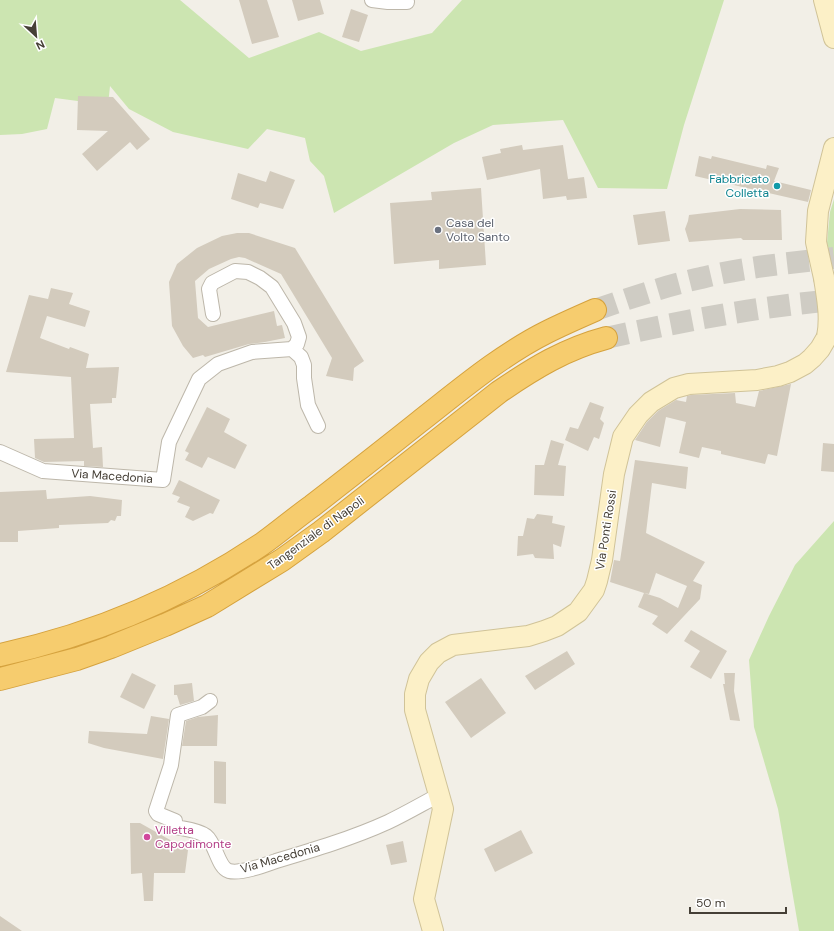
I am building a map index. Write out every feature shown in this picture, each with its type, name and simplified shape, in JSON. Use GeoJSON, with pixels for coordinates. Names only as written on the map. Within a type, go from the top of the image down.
{"type":"FeatureCollection","features":[{"type":"Feature","properties":{"kind":"highway","name":"Tangenziale di Napoli"},"geometry":{"type":"LineString","coordinates":[[0,655],[66,638],[111,622],[151,606],[234,562],[263,543],[351,476],[461,388],[497,362],[547,332],[595,310]]}},
{"type":"Feature","properties":{"kind":"highway","name":"Tangenziale di Napoli"},"geometry":{"type":"LineString","coordinates":[[0,679],[77,659],[165,626],[207,606],[282,560],[314,537],[499,392],[529,372],[565,352],[586,343],[606,338]]}},
{"type":"Feature","properties":{"kind":"street"},"geometry":{"type":"LineString","coordinates":[[372,0],[407,2]]}},
{"type":"Feature","properties":{"kind":"street"},"geometry":{"type":"LineString","coordinates":[[824,0],[834,38]]}},
{"type":"Feature","properties":{"kind":"street","name":"Via Ponti Rossi"},"geometry":{"type":"LineString","coordinates":[[433,931],[424,899],[443,809],[414,710],[415,694],[419,678],[428,662],[438,653],[453,645],[528,636],[557,626],[578,612],[594,590],[597,581],[602,560],[614,474],[623,437],[638,415],[651,402],[674,388],[688,384],[757,380],[778,376],[790,372],[805,364],[820,349],[827,337],[830,325],[824,278],[816,242],[818,211],[834,148]]}},
{"type":"Feature","properties":{"kind":"street"},"geometry":{"type":"LineString","coordinates":[[213,314],[209,289],[212,283],[235,271],[248,272],[260,278],[272,287],[294,323],[299,337],[297,344],[292,348],[301,358],[304,365],[304,378],[308,405],[318,426]]}},
{"type":"Feature","properties":{"kind":"street","name":"Via Macedonia"},"geometry":{"type":"LineString","coordinates":[[0,452],[43,471],[162,480],[169,442],[199,379],[218,364],[252,352],[292,348]]}},
{"type":"Feature","properties":{"kind":"street","name":"Via Macedonia"},"geometry":{"type":"LineString","coordinates":[[210,701],[191,712],[178,715],[171,765],[156,812],[175,821],[175,827],[200,833],[206,836],[210,840],[226,870],[249,869],[324,846],[388,822],[439,794]]}},
{"type":"Feature","properties":{"kind":"green space"},"geometry":{"type":"Polygon","coordinates":[[[0,0],[180,0],[249,58],[319,32],[361,51],[432,33],[462,0],[724,0],[684,125],[667,189],[598,188],[563,120],[493,125],[454,143],[334,213],[324,176],[310,161],[305,138],[267,129],[248,149],[173,132],[129,109],[110,86],[108,105],[55,98],[47,129],[22,134],[0,135],[0,0]]]}},
{"type":"Feature","properties":{"kind":"green space"},"geometry":{"type":"Polygon","coordinates":[[[834,199],[834,267],[827,243],[830,212],[834,199]]]}},
{"type":"Feature","properties":{"kind":"green space"},"geometry":{"type":"Polygon","coordinates":[[[834,521],[834,931],[799,931],[778,809],[754,727],[749,660],[795,565],[834,521]]]}},
{"type":"Feature","properties":{"kind":"building"},"geometry":{"type":"Polygon","coordinates":[[[239,0],[267,0],[279,37],[252,44],[239,0]]]}},
{"type":"Feature","properties":{"kind":"building"},"geometry":{"type":"Polygon","coordinates":[[[292,0],[320,0],[324,14],[298,21],[292,0]]]}},
{"type":"Feature","properties":{"kind":"building"},"geometry":{"type":"Polygon","coordinates":[[[351,9],[368,15],[359,42],[342,37],[351,9]]]}},
{"type":"Feature","properties":{"kind":"building"},"geometry":{"type":"Polygon","coordinates":[[[78,96],[113,97],[150,139],[137,150],[130,142],[97,171],[82,154],[108,131],[77,130],[78,96]]]}},
{"type":"Feature","properties":{"kind":"building"},"geometry":{"type":"Polygon","coordinates":[[[522,145],[523,150],[563,145],[568,179],[584,177],[587,198],[567,200],[566,196],[543,199],[540,169],[487,180],[482,157],[501,153],[500,149],[522,145]]]}},
{"type":"Feature","properties":{"kind":"building"},"geometry":{"type":"Polygon","coordinates":[[[699,156],[711,159],[712,156],[766,169],[767,165],[779,168],[774,181],[811,190],[808,202],[695,176],[699,156]]]}},
{"type":"Feature","properties":{"kind":"building"},"geometry":{"type":"Polygon","coordinates":[[[270,171],[295,180],[283,209],[260,203],[258,208],[231,199],[238,173],[266,182],[270,171]]]}},
{"type":"Feature","properties":{"kind":"building","name":"Casa del Volto Santo"},"geometry":{"type":"Polygon","coordinates":[[[481,188],[486,265],[439,269],[439,260],[394,264],[390,203],[432,200],[431,192],[481,188]]]}},
{"type":"Feature","properties":{"kind":"building"},"geometry":{"type":"Polygon","coordinates":[[[740,209],[781,210],[782,240],[743,240],[741,238],[689,242],[685,229],[689,215],[740,209]]]}},
{"type":"Feature","properties":{"kind":"building"},"geometry":{"type":"Polygon","coordinates":[[[665,211],[670,241],[638,245],[633,215],[665,211]]]}},
{"type":"Feature","properties":{"kind":"building"},"geometry":{"type":"Polygon","coordinates":[[[237,233],[249,233],[295,248],[364,361],[354,368],[353,381],[326,376],[332,358],[281,274],[245,258],[239,257],[231,259],[209,269],[195,281],[198,318],[208,327],[274,311],[277,326],[282,325],[285,338],[249,344],[205,357],[203,355],[193,358],[183,346],[172,326],[169,282],[177,264],[197,248],[222,236],[237,233]]]}},
{"type":"Feature","properties":{"kind":"building"},"geometry":{"type":"Polygon","coordinates":[[[51,288],[73,293],[69,304],[90,311],[85,327],[47,316],[40,338],[69,349],[70,347],[89,354],[86,368],[119,367],[116,398],[112,398],[112,403],[90,404],[93,448],[102,447],[103,467],[84,466],[84,461],[44,462],[35,458],[34,439],[74,438],[71,377],[6,372],[29,295],[48,299],[51,288]]]}},
{"type":"Feature","properties":{"kind":"building"},"geometry":{"type":"Polygon","coordinates":[[[791,384],[777,456],[768,454],[765,464],[721,454],[721,451],[702,447],[699,458],[679,453],[686,422],[666,417],[660,447],[635,440],[647,422],[658,411],[676,400],[686,402],[687,396],[735,393],[736,403],[755,407],[759,391],[791,384]]]}},
{"type":"Feature","properties":{"kind":"building"},"geometry":{"type":"Polygon","coordinates":[[[590,402],[604,407],[600,419],[604,423],[599,439],[594,437],[588,451],[565,440],[570,427],[578,429],[590,402]]]}},
{"type":"Feature","properties":{"kind":"building"},"geometry":{"type":"Polygon","coordinates":[[[207,407],[230,419],[224,432],[247,445],[235,469],[208,457],[202,468],[185,460],[189,453],[185,451],[207,407]]]}},
{"type":"Feature","properties":{"kind":"building"},"geometry":{"type":"Polygon","coordinates":[[[551,440],[564,444],[558,465],[566,466],[564,496],[534,495],[535,465],[544,465],[551,440]]]}},
{"type":"Feature","properties":{"kind":"building"},"geometry":{"type":"Polygon","coordinates":[[[823,443],[834,444],[834,472],[821,471],[823,443]]]}},
{"type":"Feature","properties":{"kind":"building"},"geometry":{"type":"Polygon","coordinates":[[[635,460],[688,467],[686,489],[652,483],[646,533],[705,562],[693,581],[702,585],[700,599],[667,634],[652,624],[658,616],[638,607],[644,593],[610,582],[614,560],[620,561],[635,460]],[[656,573],[649,594],[644,593],[660,598],[678,608],[687,586],[656,573]]]}},
{"type":"Feature","properties":{"kind":"building"},"geometry":{"type":"Polygon","coordinates":[[[179,480],[220,500],[213,514],[210,513],[193,521],[185,517],[190,507],[177,502],[180,497],[172,494],[179,480]]]}},
{"type":"Feature","properties":{"kind":"building"},"geometry":{"type":"Polygon","coordinates":[[[46,490],[47,499],[90,496],[122,500],[121,516],[117,516],[115,521],[111,520],[108,523],[59,525],[59,528],[18,531],[18,542],[0,542],[0,492],[46,490]]]}},
{"type":"Feature","properties":{"kind":"building"},"geometry":{"type":"Polygon","coordinates":[[[537,514],[553,516],[552,523],[565,526],[561,547],[553,544],[554,559],[535,558],[533,554],[517,556],[518,536],[523,536],[527,518],[534,519],[537,514]]]}},
{"type":"Feature","properties":{"kind":"building"},"geometry":{"type":"Polygon","coordinates":[[[691,630],[727,651],[711,679],[690,667],[700,651],[684,641],[691,630]]]}},
{"type":"Feature","properties":{"kind":"building"},"geometry":{"type":"Polygon","coordinates":[[[567,651],[575,664],[535,690],[525,676],[567,651]]]}},
{"type":"Feature","properties":{"kind":"building"},"geometry":{"type":"Polygon","coordinates":[[[132,673],[156,685],[144,709],[120,697],[132,673]]]}},
{"type":"Feature","properties":{"kind":"building"},"geometry":{"type":"Polygon","coordinates":[[[724,673],[735,673],[734,691],[740,721],[730,720],[723,684],[725,684],[724,673]]]}},
{"type":"Feature","properties":{"kind":"building"},"geometry":{"type":"Polygon","coordinates":[[[481,678],[506,713],[471,738],[445,702],[481,678]]]}},
{"type":"Feature","properties":{"kind":"building"},"geometry":{"type":"Polygon","coordinates":[[[192,683],[194,701],[180,705],[177,695],[174,695],[174,685],[192,683]]]}},
{"type":"Feature","properties":{"kind":"building"},"geometry":{"type":"Polygon","coordinates":[[[218,715],[217,746],[182,746],[186,721],[198,717],[218,715]]]}},
{"type":"Feature","properties":{"kind":"building"},"geometry":{"type":"Polygon","coordinates":[[[151,716],[169,719],[163,759],[104,748],[88,743],[89,731],[147,734],[151,716]]]}},
{"type":"Feature","properties":{"kind":"building"},"geometry":{"type":"Polygon","coordinates":[[[214,761],[226,762],[226,804],[214,803],[214,761]]]}},
{"type":"Feature","properties":{"kind":"building","name":"Villetta Capodimonte"},"geometry":{"type":"Polygon","coordinates":[[[130,823],[140,823],[188,850],[185,873],[154,873],[153,901],[144,901],[142,873],[131,874],[130,823]]]}},
{"type":"Feature","properties":{"kind":"building"},"geometry":{"type":"Polygon","coordinates":[[[521,830],[533,853],[495,872],[484,849],[521,830]]]}},
{"type":"Feature","properties":{"kind":"building"},"geometry":{"type":"Polygon","coordinates":[[[403,841],[407,862],[391,865],[386,845],[403,841]]]}},
{"type":"Feature","properties":{"kind":"building"},"geometry":{"type":"Polygon","coordinates":[[[0,916],[22,931],[0,931],[0,916]]]}},
{"type":"Feature","properties":{"kind":"tunnel"},"geometry":{"type":"LineString","coordinates":[[595,310],[661,288],[717,274],[834,258]]}},
{"type":"Feature","properties":{"kind":"tunnel"},"geometry":{"type":"LineString","coordinates":[[606,338],[720,315],[777,306],[834,300]]}},
{"type":"Feature","properties":{"kind":"place","name":"Fabbricato Colletta"},"geometry":{"type":"Point","coordinates":[777,186]}},
{"type":"Feature","properties":{"kind":"place","name":"Casa del Volto Santo"},"geometry":{"type":"Point","coordinates":[438,230]}},
{"type":"Feature","properties":{"kind":"place","name":"Villetta Capodimonte"},"geometry":{"type":"Point","coordinates":[147,837]}}]}
